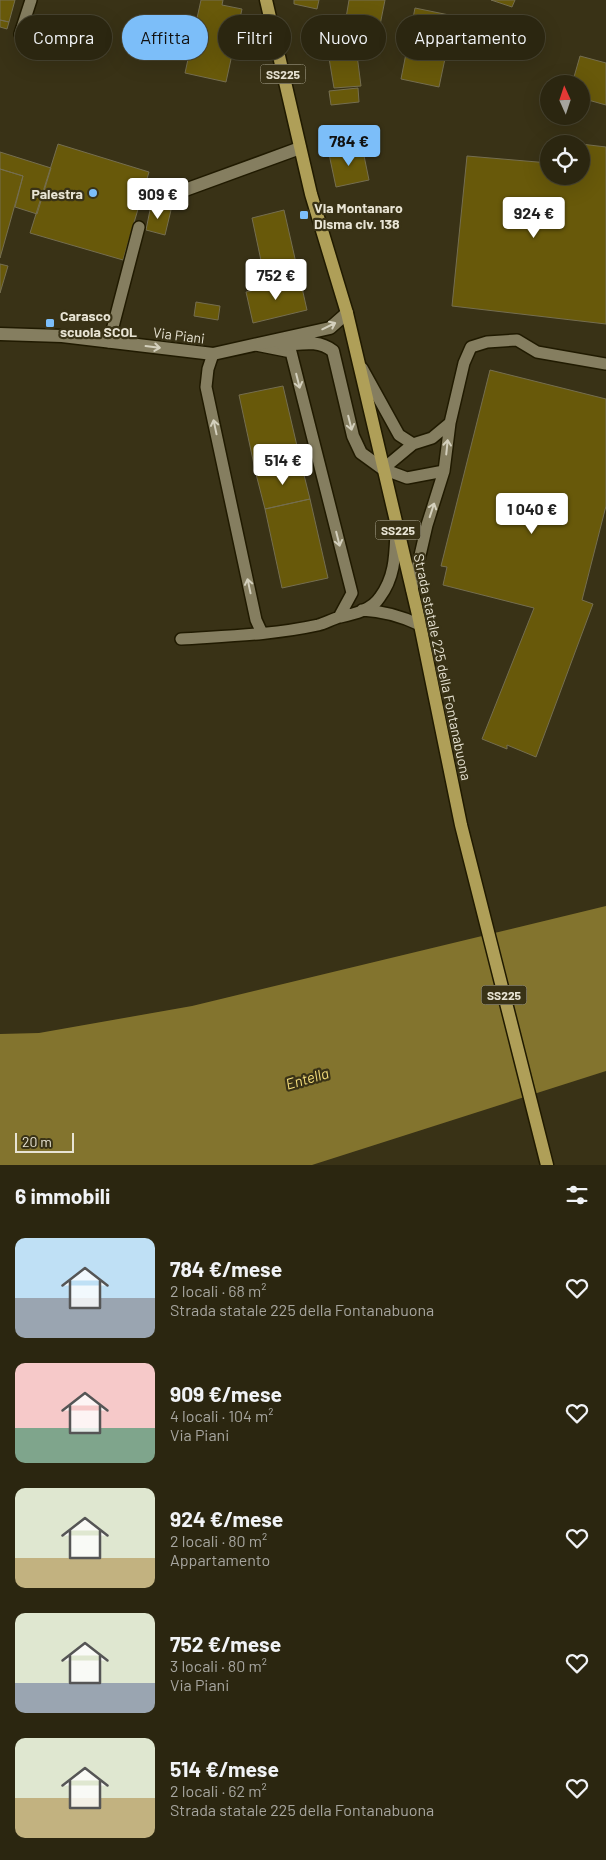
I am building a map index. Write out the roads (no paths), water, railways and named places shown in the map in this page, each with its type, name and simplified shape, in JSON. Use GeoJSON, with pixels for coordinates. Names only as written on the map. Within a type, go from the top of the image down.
{"type":"FeatureCollection","features":[{"type":"Feature","properties":{"kind":"main road","name":"Strada statale 225 della Fontanabuona"},"geometry":{"type":"LineString","coordinates":[[266,0],[311,194],[348,314],[420,625],[461,825],[547,1165]]}},
{"type":"Feature","properties":{"kind":"street"},"geometry":{"type":"LineString","coordinates":[[174,194],[300,148]]}},
{"type":"Feature","properties":{"kind":"street","name":"Via Piani"},"geometry":{"type":"LineString","coordinates":[[0,334],[62,336],[213,354],[330,328],[348,314]]}},
{"type":"Feature","properties":{"kind":"street"},"geometry":{"type":"LineString","coordinates":[[256,345],[285,346],[312,343],[326,345],[333,351],[353,436],[361,453],[383,469]]}},
{"type":"Feature","properties":{"kind":"lane"},"geometry":{"type":"LineString","coordinates":[[26,15],[31,0]]}},
{"type":"Feature","properties":{"kind":"lane"},"geometry":{"type":"LineString","coordinates":[[109,342],[139,227]]}},
{"type":"Feature","properties":{"kind":"lane"},"geometry":{"type":"LineString","coordinates":[[412,591],[427,525],[444,471],[450,423],[464,362],[471,348],[487,342],[517,340],[536,352],[606,364]]}},
{"type":"Feature","properties":{"kind":"lane"},"geometry":{"type":"LineString","coordinates":[[256,345],[291,352],[352,593],[338,617]]}},
{"type":"Feature","properties":{"kind":"lane"},"geometry":{"type":"LineString","coordinates":[[213,354],[208,369],[206,388],[256,620],[262,632]]}},
{"type":"Feature","properties":{"kind":"lane"},"geometry":{"type":"LineString","coordinates":[[358,362],[399,435],[413,444]]}},
{"type":"Feature","properties":{"kind":"lane"},"geometry":{"type":"LineString","coordinates":[[444,471],[407,478],[383,469],[413,444],[432,438],[450,423]]}},
{"type":"Feature","properties":{"kind":"lane"},"geometry":{"type":"LineString","coordinates":[[181,639],[262,632],[273,633],[320,625],[338,617],[351,616],[379,599],[388,585],[394,567],[396,525]]}},
{"type":"Feature","properties":{"kind":"lane"},"geometry":{"type":"LineString","coordinates":[[362,610],[381,611],[404,617],[420,625]]}},
{"type":"Feature","properties":{"kind":"water","name":"Entella"},"geometry":{"type":"Polygon","coordinates":[[[606,906],[606,1071],[312,1165],[0,1165],[0,1034],[39,1033],[192,1006],[606,906]]]}},
{"type":"Feature","properties":{"kind":"place","name":"Palestra"},"geometry":{"type":"Point","coordinates":[93,193]}},
{"type":"Feature","properties":{"kind":"place","name":"Via Montanaro Disma civ. 138"},"geometry":{"type":"Point","coordinates":[304,215]}},
{"type":"Feature","properties":{"kind":"place","name":"Carasco scuola SCOL"},"geometry":{"type":"Point","coordinates":[50,323]}}]}
